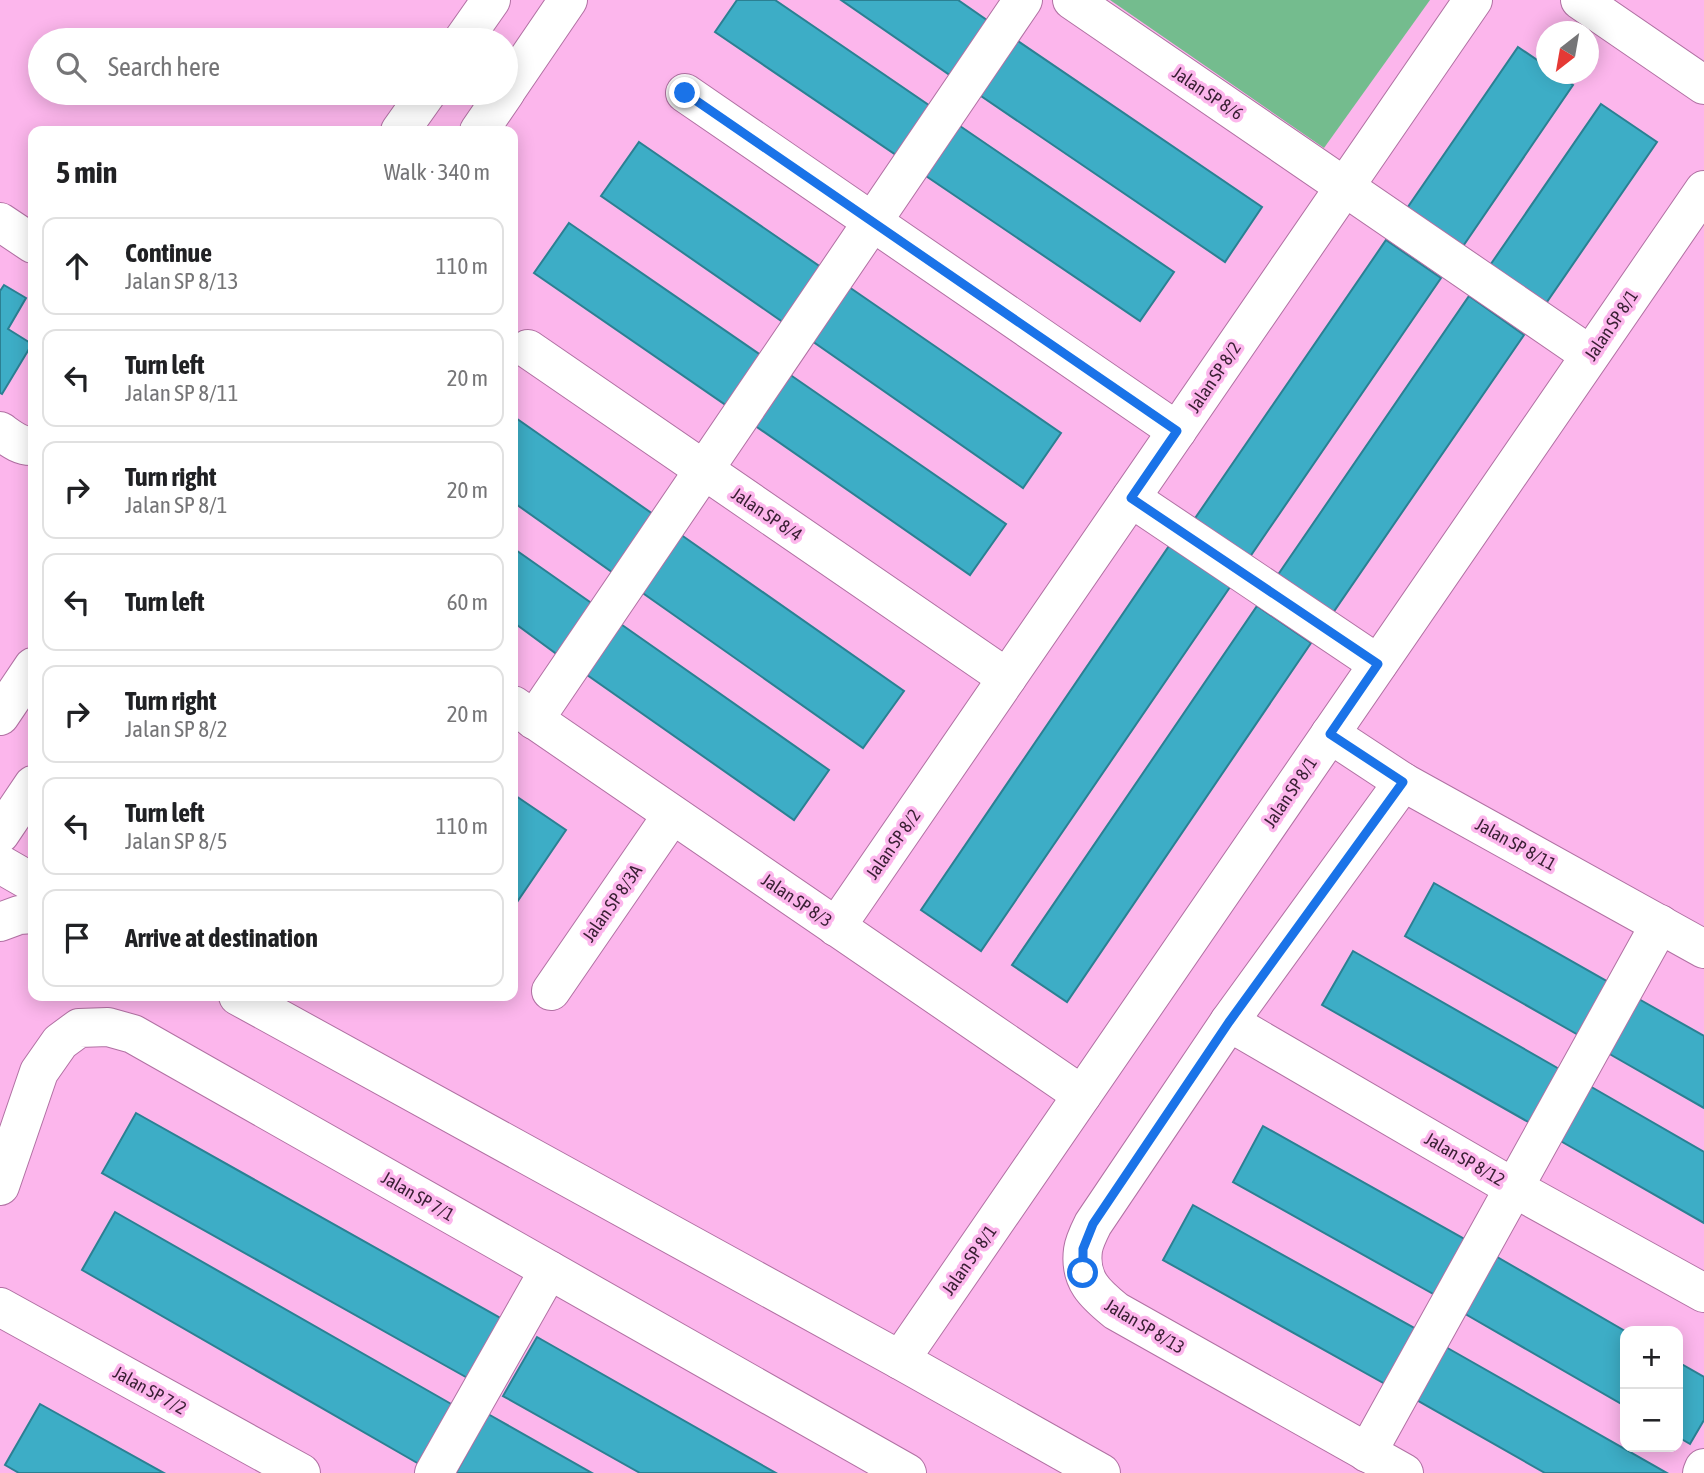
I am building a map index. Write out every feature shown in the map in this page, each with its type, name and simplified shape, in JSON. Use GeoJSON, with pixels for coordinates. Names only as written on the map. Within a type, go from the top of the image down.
{"type":"FeatureCollection","features":[{"type":"Feature","properties":{"kind":"street"},"geometry":{"type":"LineString","coordinates":[[471,28],[491,0]]}},
{"type":"Feature","properties":{"kind":"street"},"geometry":{"type":"LineString","coordinates":[[518,73],[568,0]]}},
{"type":"Feature","properties":{"kind":"street"},"geometry":{"type":"LineString","coordinates":[[524,713],[705,471],[1023,0]]}},
{"type":"Feature","properties":{"kind":"street","name":"Jalan SP 8/6"},"geometry":{"type":"LineString","coordinates":[[1072,0],[1590,355]]}},
{"type":"Feature","properties":{"kind":"street","name":"Jalan SP 8/2"},"geometry":{"type":"LineString","coordinates":[[836,927],[1473,0]]}},
{"type":"Feature","properties":{"kind":"street"},"geometry":{"type":"LineString","coordinates":[[1580,0],[1704,85]]}},
{"type":"Feature","properties":{"kind":"street"},"geometry":{"type":"LineString","coordinates":[[685,93],[1177,431]]}},
{"type":"Feature","properties":{"kind":"street"},"geometry":{"type":"LineString","coordinates":[[404,126],[418,105]]}},
{"type":"Feature","properties":{"kind":"street"},"geometry":{"type":"LineString","coordinates":[[482,126],[496,105]]}},
{"type":"Feature","properties":{"kind":"street","name":"Jalan SP 8/1"},"geometry":{"type":"LineString","coordinates":[[900,1360],[1704,190]]}},
{"type":"Feature","properties":{"kind":"street"},"geometry":{"type":"LineString","coordinates":[[0,222],[28,241]]}},
{"type":"Feature","properties":{"kind":"street","name":"Jalan SP 8/4"},"geometry":{"type":"LineString","coordinates":[[528,349],[1007,678]]}},
{"type":"Feature","properties":{"kind":"street"},"geometry":{"type":"LineString","coordinates":[[0,431],[28,447]]}},
{"type":"Feature","properties":{"kind":"street"},"geometry":{"type":"LineString","coordinates":[[1131,498],[1378,664]]}},
{"type":"Feature","properties":{"kind":"street"},"geometry":{"type":"LineString","coordinates":[[0,716],[28,674]]}},
{"type":"Feature","properties":{"kind":"street","name":"Jalan SP 8/3"},"geometry":{"type":"LineString","coordinates":[[524,713],[1082,1095]]}},
{"type":"Feature","properties":{"kind":"street","name":"Jalan SP 8/11"},"geometry":{"type":"LineString","coordinates":[[1330,734],[1403,782],[1704,948]]}},
{"type":"Feature","properties":{"kind":"street","name":"Jalan SP 8/13"},"geometry":{"type":"LineString","coordinates":[[1403,782],[1229,1022],[1093,1224],[1083,1249],[1083,1273],[1096,1295],[1116,1311],[1404,1473]]}},
{"type":"Feature","properties":{"kind":"street"},"geometry":{"type":"LineString","coordinates":[[0,834],[28,792]]}},
{"type":"Feature","properties":{"kind":"street","name":"Jalan SP 8/3A"},"geometry":{"type":"LineString","coordinates":[[551,991],[672,815]]}},
{"type":"Feature","properties":{"kind":"street"},"geometry":{"type":"LineString","coordinates":[[0,864],[28,880]]}},
{"type":"Feature","properties":{"kind":"street"},"geometry":{"type":"LineString","coordinates":[[0,922],[28,914]]}},
{"type":"Feature","properties":{"kind":"street"},"geometry":{"type":"LineString","coordinates":[[1367,1453],[1660,923]]}},
{"type":"Feature","properties":{"kind":"street"},"geometry":{"type":"LineString","coordinates":[[247,1001],[1101,1473]]}},
{"type":"Feature","properties":{"kind":"street","name":"Jalan SP 8/12"},"geometry":{"type":"LineString","coordinates":[[1229,1022],[1514,1188],[1704,1293]]}},
{"type":"Feature","properties":{"kind":"street","name":"Jalan SP 7/1"},"geometry":{"type":"LineString","coordinates":[[0,1185],[39,1072],[60,1042],[79,1028],[108,1027],[133,1034],[907,1473]]}},
{"type":"Feature","properties":{"kind":"street"},"geometry":{"type":"LineString","coordinates":[[434,1473],[549,1270]]}},
{"type":"Feature","properties":{"kind":"street","name":"Jalan SP 7/2"},"geometry":{"type":"LineString","coordinates":[[0,1307],[300,1473]]}},
{"type":"Feature","properties":{"kind":"street"},"geometry":{"type":"LineString","coordinates":[[1702,1473],[1704,1468]]}},
{"type":"Feature","properties":{"kind":"green space"},"geometry":{"type":"Polygon","coordinates":[[[1110,0],[1430,0],[1324,148],[1110,0]]]}},
{"type":"Feature","properties":{"kind":"building"},"geometry":{"type":"Polygon","coordinates":[[[737,0],[775,0],[936,110],[902,159],[715,32],[737,0]]]}},
{"type":"Feature","properties":{"kind":"building"},"geometry":{"type":"Polygon","coordinates":[[[841,0],[958,0],[994,25],[957,80],[841,0]]]}},
{"type":"Feature","properties":{"kind":"building"},"geometry":{"type":"Polygon","coordinates":[[[1015,39],[1262,207],[1225,262],[978,94],[1015,39]]]}},
{"type":"Feature","properties":{"kind":"building"},"geometry":{"type":"Polygon","coordinates":[[[1518,47],[1536,59],[1536,84],[1573,85],[1457,255],[1401,217],[1518,47]]]}},
{"type":"Feature","properties":{"kind":"building"},"geometry":{"type":"Polygon","coordinates":[[[1601,104],[1657,142],[1540,312],[1484,274],[1601,104]]]}},
{"type":"Feature","properties":{"kind":"building"},"geometry":{"type":"Polygon","coordinates":[[[957,124],[1174,272],[1140,321],[923,174],[957,124]]]}},
{"type":"Feature","properties":{"kind":"building"},"geometry":{"type":"Polygon","coordinates":[[[639,142],[828,272],[790,327],[601,196],[639,142]]]}},
{"type":"Feature","properties":{"kind":"building"},"geometry":{"type":"Polygon","coordinates":[[[569,223],[768,360],[733,410],[534,273],[569,223]]]}},
{"type":"Feature","properties":{"kind":"building"},"geometry":{"type":"Polygon","coordinates":[[[1386,240],[1441,278],[1245,564],[1189,527],[1386,240]]]}},
{"type":"Feature","properties":{"kind":"building"},"geometry":{"type":"Polygon","coordinates":[[[4,285],[26,298],[8,329],[28,342],[28,351],[2,394],[0,393],[0,291],[4,285]]]}},
{"type":"Feature","properties":{"kind":"building"},"geometry":{"type":"Polygon","coordinates":[[[849,287],[1061,433],[1023,488],[812,341],[849,287]]]}},
{"type":"Feature","properties":{"kind":"building"},"geometry":{"type":"Polygon","coordinates":[[[1469,296],[1524,335],[1328,620],[1273,582],[1469,296]]]}},
{"type":"Feature","properties":{"kind":"building"},"geometry":{"type":"Polygon","coordinates":[[[789,374],[1006,524],[970,575],[754,425],[789,374]]]}},
{"type":"Feature","properties":{"kind":"building"},"geometry":{"type":"Polygon","coordinates":[[[518,420],[660,519],[619,577],[518,506],[518,420]]]}},
{"type":"Feature","properties":{"kind":"building"},"geometry":{"type":"Polygon","coordinates":[[[677,532],[904,691],[863,748],[637,589],[677,532]]]}},
{"type":"Feature","properties":{"kind":"building"},"geometry":{"type":"Polygon","coordinates":[[[1169,546],[1230,587],[981,951],[921,910],[1169,546]]]}},
{"type":"Feature","properties":{"kind":"building"},"geometry":{"type":"Polygon","coordinates":[[[518,552],[597,607],[562,658],[518,626],[518,552]]]}},
{"type":"Feature","properties":{"kind":"building"},"geometry":{"type":"Polygon","coordinates":[[[1257,606],[1311,643],[1067,1002],[1012,965],[1257,606]]]}},
{"type":"Feature","properties":{"kind":"building"},"geometry":{"type":"Polygon","coordinates":[[[615,620],[829,770],[794,820],[580,670],[615,620]]]}},
{"type":"Feature","properties":{"kind":"building"},"geometry":{"type":"Polygon","coordinates":[[[518,797],[566,830],[518,901],[518,797]]]}},
{"type":"Feature","properties":{"kind":"building"},"geometry":{"type":"Polygon","coordinates":[[[1434,883],[1617,987],[1587,1040],[1405,936],[1434,883]]]}},
{"type":"Feature","properties":{"kind":"building"},"geometry":{"type":"Polygon","coordinates":[[[1353,951],[1568,1074],[1537,1127],[1322,1005],[1353,951]]]}},
{"type":"Feature","properties":{"kind":"building"},"geometry":{"type":"Polygon","coordinates":[[[1637,998],[1704,1036],[1704,1108],[1606,1052],[1637,998]]]}},
{"type":"Feature","properties":{"kind":"building"},"geometry":{"type":"Polygon","coordinates":[[[1588,1085],[1704,1152],[1704,1223],[1557,1139],[1588,1085]]]}},
{"type":"Feature","properties":{"kind":"building"},"geometry":{"type":"Polygon","coordinates":[[[136,1113],[513,1325],[480,1385],[102,1173],[136,1113]]]}},
{"type":"Feature","properties":{"kind":"building"},"geometry":{"type":"Polygon","coordinates":[[[1263,1126],[1475,1245],[1444,1300],[1233,1182],[1263,1126]]]}},
{"type":"Feature","properties":{"kind":"building"},"geometry":{"type":"Polygon","coordinates":[[[1193,1205],[1425,1334],[1394,1389],[1163,1260],[1193,1205]]]}},
{"type":"Feature","properties":{"kind":"building"},"geometry":{"type":"Polygon","coordinates":[[[115,1212],[460,1409],[426,1468],[82,1270],[115,1212]]]}},
{"type":"Feature","properties":{"kind":"building"},"geometry":{"type":"Polygon","coordinates":[[[1492,1254],[1620,1328],[1620,1403],[1460,1311],[1492,1254]]]}},
{"type":"Feature","properties":{"kind":"building"},"geometry":{"type":"Polygon","coordinates":[[[537,1337],[776,1473],[640,1473],[503,1396],[537,1337]]]}},
{"type":"Feature","properties":{"kind":"building"},"geometry":{"type":"Polygon","coordinates":[[[1444,1346],[1620,1446],[1620,1452],[1630,1452],[1667,1473],[1545,1473],[1415,1399],[1444,1346]]]}},
{"type":"Feature","properties":{"kind":"building"},"geometry":{"type":"Polygon","coordinates":[[[1683,1365],[1704,1377],[1704,1420],[1690,1444],[1683,1440],[1683,1365]]]}},
{"type":"Feature","properties":{"kind":"building"},"geometry":{"type":"Polygon","coordinates":[[[40,1404],[164,1473],[19,1473],[5,1465],[40,1404]]]}},
{"type":"Feature","properties":{"kind":"building"},"geometry":{"type":"Polygon","coordinates":[[[488,1414],[592,1473],[456,1473],[488,1414]]]}},
{"type":"Feature","properties":{"kind":"route"},"geometry":{"type":"LineString","coordinates":[[685,93],[1177,431],[1131,498],[1378,664],[1330,734],[1403,782],[1229,1022],[1093,1224],[1083,1249],[1083,1273]]}}]}
